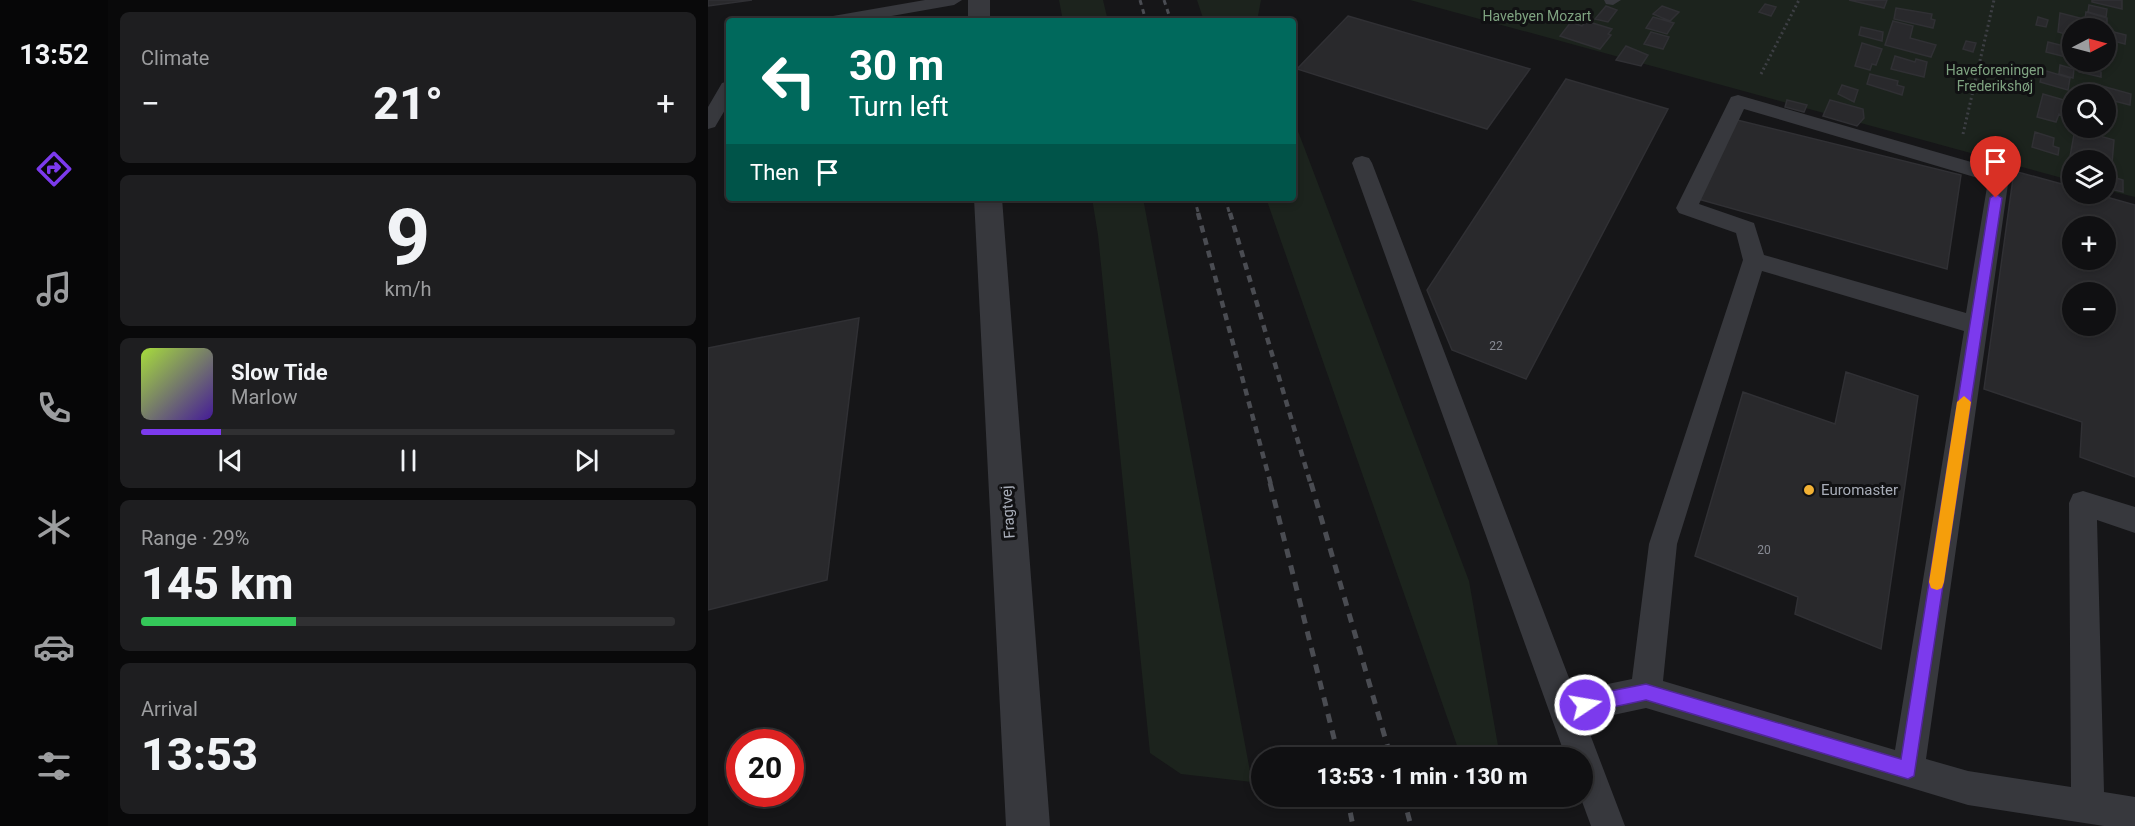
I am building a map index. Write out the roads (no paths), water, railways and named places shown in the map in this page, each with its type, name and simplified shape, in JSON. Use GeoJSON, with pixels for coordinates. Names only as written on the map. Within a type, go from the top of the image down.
{"type":"FeatureCollection","features":[{"type":"Feature","properties":{"kind":"street"},"geometry":{"type":"LineString","coordinates":[[979,0],[979,18]]}},
{"type":"Feature","properties":{"kind":"street","name":"Fragtvej"},"geometry":{"type":"LineString","coordinates":[[988,201],[1028,826]]}},
{"type":"Feature","properties":{"kind":"lane"},"geometry":{"type":"LineString","coordinates":[[851,18],[954,0]]}},
{"type":"Feature","properties":{"kind":"lane"},"geometry":{"type":"LineString","coordinates":[[708,123],[726,92]]}},
{"type":"Feature","properties":{"kind":"lane"},"geometry":{"type":"LineString","coordinates":[[1646,692],[1663,544],[1755,260],[1746,228],[1687,208],[1738,101],[1999,177],[1908,770]]}},
{"type":"Feature","properties":{"kind":"lane"},"geometry":{"type":"LineString","coordinates":[[1362,163],[1608,826]]}},
{"type":"Feature","properties":{"kind":"lane"},"geometry":{"type":"LineString","coordinates":[[1755,260],[1976,325]]}},
{"type":"Feature","properties":{"kind":"lane"},"geometry":{"type":"LineString","coordinates":[[2088,806],[2083,503],[2135,520]]}},
{"type":"Feature","properties":{"kind":"lane"},"geometry":{"type":"LineString","coordinates":[[1565,709],[1646,692],[1968,788],[2135,814]]}},
{"type":"Feature","properties":{"kind":"railway"},"geometry":{"type":"LineString","coordinates":[[1140,0],[1145,18]]}},
{"type":"Feature","properties":{"kind":"railway"},"geometry":{"type":"LineString","coordinates":[[1164,0],[1170,18]]}},
{"type":"Feature","properties":{"kind":"railway"},"geometry":{"type":"LineString","coordinates":[[1195,201],[1199,215]]}},
{"type":"Feature","properties":{"kind":"railway"},"geometry":{"type":"LineString","coordinates":[[1226,201],[1230,215]]}},
{"type":"Feature","properties":{"kind":"railway"},"geometry":{"type":"LineString","coordinates":[[1198,213],[1271,485]]}},
{"type":"Feature","properties":{"kind":"railway"},"geometry":{"type":"LineString","coordinates":[[1230,213],[1311,485]]}},
{"type":"Feature","properties":{"kind":"railway"},"geometry":{"type":"LineString","coordinates":[[1270,483],[1336,747]]}},
{"type":"Feature","properties":{"kind":"railway"},"geometry":{"type":"LineString","coordinates":[[1311,483],[1388,747]]}},
{"type":"Feature","properties":{"kind":"railway"},"geometry":{"type":"LineString","coordinates":[[1349,807],[1353,826]]}},
{"type":"Feature","properties":{"kind":"railway"},"geometry":{"type":"LineString","coordinates":[[1406,807],[1411,826]]}},
{"type":"Feature","properties":{"kind":"place","name":"Euromaster"},"geometry":{"type":"Point","coordinates":[1809,490]}},
{"type":"Feature","properties":{"kind":"park label","name":"Havebyen Mozart"},"geometry":{"type":"Point","coordinates":[1537,16]}},
{"type":"Feature","properties":{"kind":"park label","name":"Haveforeningen Frederikshøj"},"geometry":{"type":"Point","coordinates":[1995,78]}}]}
